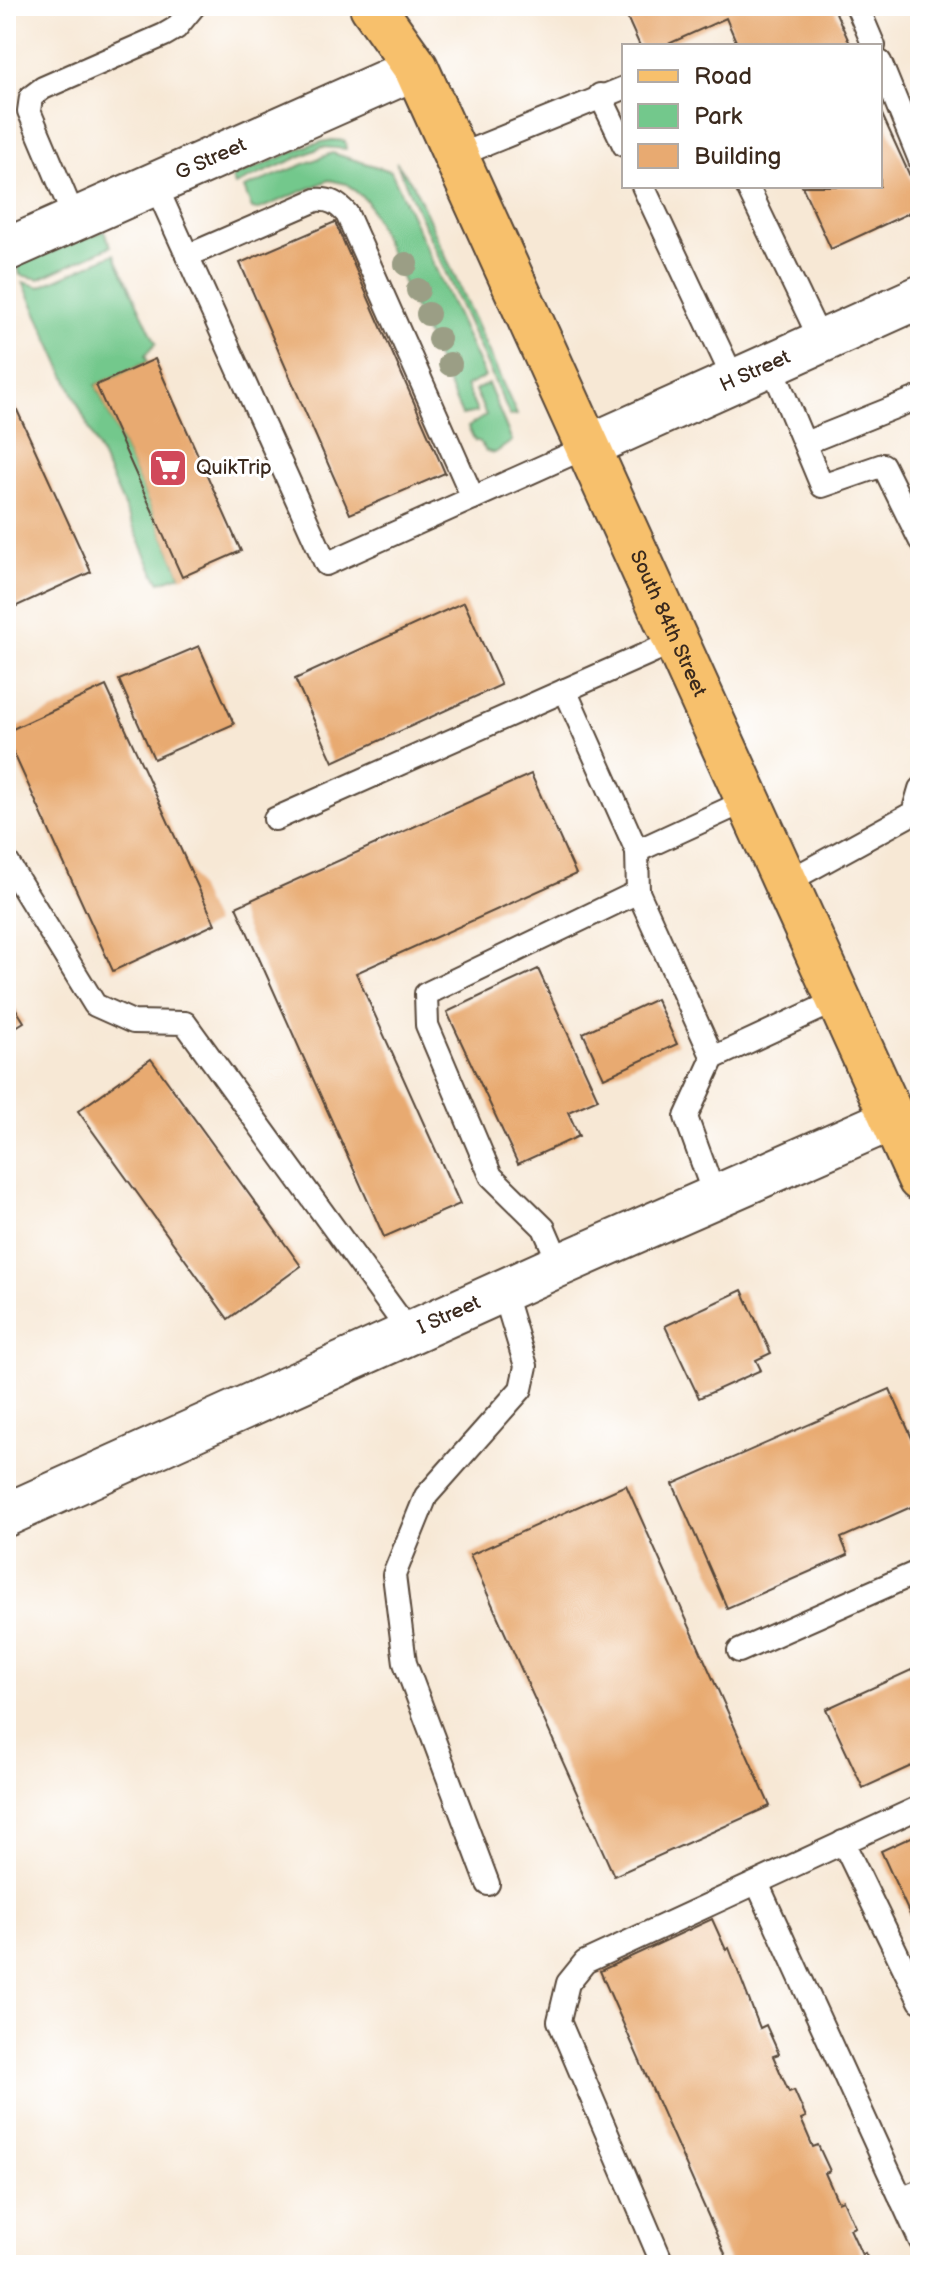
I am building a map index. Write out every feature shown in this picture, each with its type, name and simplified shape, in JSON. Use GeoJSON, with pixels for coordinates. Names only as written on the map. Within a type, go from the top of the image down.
{"type":"FeatureCollection","features":[{"type":"Feature","properties":{"kind":"main road","name":"South 84th Street"},"geometry":{"type":"LineString","coordinates":[[372,6],[416,68],[918,1171]]}},
{"type":"Feature","properties":{"kind":"main road","name":"South 84th Street"},"geometry":{"type":"LineString","coordinates":[[404,6],[416,68]]}},
{"type":"Feature","properties":{"kind":"street","name":"G Street"},"geometry":{"type":"LineString","coordinates":[[6,250],[416,68]]}},
{"type":"Feature","properties":{"kind":"street","name":"H Street"},"geometry":{"type":"LineString","coordinates":[[589,446],[920,297]]}},
{"type":"Feature","properties":{"kind":"street","name":"I Street"},"geometry":{"type":"LineString","coordinates":[[6,1515],[503,1290],[892,1119]]}},
{"type":"Feature","properties":{"kind":"lane"},"geometry":{"type":"LineString","coordinates":[[75,220],[34,126],[29,111],[31,97],[43,88],[164,35],[176,28],[194,6]]}},
{"type":"Feature","properties":{"kind":"lane"},"geometry":{"type":"LineString","coordinates":[[857,6],[873,44]]}},
{"type":"Feature","properties":{"kind":"lane"},"geometry":{"type":"LineString","coordinates":[[882,67],[920,160]]}},
{"type":"Feature","properties":{"kind":"lane"},"geometry":{"type":"LineString","coordinates":[[457,156],[622,89]]}},
{"type":"Feature","properties":{"kind":"lane"},"geometry":{"type":"LineString","coordinates":[[600,95],[622,141]]}},
{"type":"Feature","properties":{"kind":"lane"},"geometry":{"type":"LineString","coordinates":[[155,184],[326,564],[589,446]]}},
{"type":"Feature","properties":{"kind":"lane"},"geometry":{"type":"LineString","coordinates":[[644,188],[752,372],[805,443],[822,486],[883,465],[920,540]]}},
{"type":"Feature","properties":{"kind":"lane"},"geometry":{"type":"LineString","coordinates":[[748,188],[821,341]]}},
{"type":"Feature","properties":{"kind":"lane"},"geometry":{"type":"LineString","coordinates":[[187,256],[316,200],[328,200],[339,205],[347,214],[473,498]]}},
{"type":"Feature","properties":{"kind":"lane"},"geometry":{"type":"LineString","coordinates":[[805,443],[920,397]]}},
{"type":"Feature","properties":{"kind":"lane"},"geometry":{"type":"LineString","coordinates":[[275,819],[676,641]]}},
{"type":"Feature","properties":{"kind":"lane"},"geometry":{"type":"LineString","coordinates":[[565,690],[637,851],[638,892],[713,1058]]}},
{"type":"Feature","properties":{"kind":"lane"},"geometry":{"type":"LineString","coordinates":[[785,883],[913,813],[920,789]]}},
{"type":"Feature","properties":{"kind":"lane"},"geometry":{"type":"LineString","coordinates":[[637,851],[748,800]]}},
{"type":"Feature","properties":{"kind":"lane"},"geometry":{"type":"LineString","coordinates":[[6,860],[95,1005],[133,1022],[185,1023],[410,1333]]}},
{"type":"Feature","properties":{"kind":"lane"},"geometry":{"type":"LineString","coordinates":[[560,1265],[544,1228],[491,1176],[427,1025],[426,994],[638,892]]}},
{"type":"Feature","properties":{"kind":"lane"},"geometry":{"type":"LineString","coordinates":[[715,1197],[686,1117],[713,1058],[838,1000]]}},
{"type":"Feature","properties":{"kind":"lane"},"geometry":{"type":"LineString","coordinates":[[488,1884],[405,1663],[394,1575],[426,1496],[521,1389],[526,1366],[503,1290]]}},
{"type":"Feature","properties":{"kind":"lane"},"geometry":{"type":"LineString","coordinates":[[739,1651],[920,1571]]}},
{"type":"Feature","properties":{"kind":"lane"},"geometry":{"type":"LineString","coordinates":[[663,2265],[559,2021],[568,1983],[585,1962],[920,1807]]}},
{"type":"Feature","properties":{"kind":"lane"},"geometry":{"type":"LineString","coordinates":[[843,1842],[920,2001]]}},
{"type":"Feature","properties":{"kind":"lane"},"geometry":{"type":"LineString","coordinates":[[757,1883],[911,2195],[920,2240]]}},
{"type":"Feature","properties":{"kind":"green space"},"geometry":{"type":"Polygon","coordinates":[[[345,141],[346,149],[322,147],[235,185],[232,178],[312,144],[345,141]]]}},
{"type":"Feature","properties":{"kind":"green space"},"geometry":{"type":"Polygon","coordinates":[[[332,153],[391,171],[485,377],[466,386],[477,412],[462,415],[367,201],[347,184],[329,180],[257,210],[252,209],[244,188],[332,153]]]}},
{"type":"Feature","properties":{"kind":"green space"},"geometry":{"type":"Polygon","coordinates":[[[396,162],[414,186],[517,415],[510,416],[396,162]]]}},
{"type":"Feature","properties":{"kind":"green space"},"geometry":{"type":"Polygon","coordinates":[[[104,231],[111,246],[39,279],[20,275],[18,265],[104,231]]]}},
{"type":"Feature","properties":{"kind":"green space"},"geometry":{"type":"Polygon","coordinates":[[[114,254],[156,343],[145,356],[148,362],[96,385],[181,575],[160,582],[23,282],[40,287],[114,254]]]}},
{"type":"Feature","properties":{"kind":"green space"},"geometry":{"type":"Polygon","coordinates":[[[488,384],[512,441],[495,453],[486,451],[479,441],[475,441],[468,427],[486,415],[475,390],[488,384]]]}},
{"type":"Feature","properties":{"kind":"building"},"geometry":{"type":"Polygon","coordinates":[[[622,6],[833,6],[850,44],[737,44],[726,18],[668,44],[639,44],[622,6]]]}},
{"type":"Feature","properties":{"kind":"building"},"geometry":{"type":"Polygon","coordinates":[[[910,6],[920,6],[920,29],[910,6]]]}},
{"type":"Feature","properties":{"kind":"building"},"geometry":{"type":"Polygon","coordinates":[[[882,114],[920,198],[920,208],[831,249],[803,188],[882,188],[882,114]]]}},
{"type":"Feature","properties":{"kind":"building","name":"QuikTrip"},"geometry":{"type":"Polygon","coordinates":[[[335,222],[445,473],[350,514],[240,263],[335,222]]]}},
{"type":"Feature","properties":{"kind":"building","name":"QuikTrip"},"geometry":{"type":"Polygon","coordinates":[[[155,359],[241,551],[182,577],[96,385],[155,359]]]}},
{"type":"Feature","properties":{"kind":"building"},"geometry":{"type":"Polygon","coordinates":[[[6,386],[91,572],[6,611],[6,386]]]}},
{"type":"Feature","properties":{"kind":"building"},"geometry":{"type":"Polygon","coordinates":[[[464,602],[501,685],[333,762],[295,679],[464,602]]]}},
{"type":"Feature","properties":{"kind":"building"},"geometry":{"type":"Polygon","coordinates":[[[199,646],[234,724],[154,759],[119,680],[199,646]]]}},
{"type":"Feature","properties":{"kind":"building"},"geometry":{"type":"Polygon","coordinates":[[[106,686],[215,924],[113,971],[6,736],[6,732],[106,686]]]}},
{"type":"Feature","properties":{"kind":"building"},"geometry":{"type":"Polygon","coordinates":[[[531,774],[576,874],[356,973],[460,1204],[384,1237],[236,907],[531,774]]]}},
{"type":"Feature","properties":{"kind":"building"},"geometry":{"type":"Polygon","coordinates":[[[538,969],[598,1099],[568,1112],[579,1136],[518,1164],[447,1012],[538,969]]]}},
{"type":"Feature","properties":{"kind":"building"},"geometry":{"type":"Polygon","coordinates":[[[6,993],[24,1022],[6,1033],[6,993]]]}},
{"type":"Feature","properties":{"kind":"building"},"geometry":{"type":"Polygon","coordinates":[[[656,999],[677,1044],[604,1078],[583,1033],[656,999]]]}},
{"type":"Feature","properties":{"kind":"building"},"geometry":{"type":"Polygon","coordinates":[[[151,1059],[301,1266],[228,1319],[78,1111],[151,1059]]]}},
{"type":"Feature","properties":{"kind":"building"},"geometry":{"type":"Polygon","coordinates":[[[742,1290],[771,1353],[756,1360],[761,1370],[699,1398],[665,1326],[742,1290]]]}},
{"type":"Feature","properties":{"kind":"building"},"geometry":{"type":"Polygon","coordinates":[[[890,1389],[920,1456],[920,1503],[841,1538],[848,1555],[727,1608],[673,1484],[890,1389]]]}},
{"type":"Feature","properties":{"kind":"building"},"geometry":{"type":"Polygon","coordinates":[[[626,1485],[770,1806],[614,1876],[470,1555],[626,1485]]]}},
{"type":"Feature","properties":{"kind":"building"},"geometry":{"type":"Polygon","coordinates":[[[920,1666],[920,1762],[863,1788],[826,1709],[920,1666]]]}},
{"type":"Feature","properties":{"kind":"building"},"geometry":{"type":"Polygon","coordinates":[[[920,1833],[920,1937],[881,1851],[920,1833]]]}},
{"type":"Feature","properties":{"kind":"building"},"geometry":{"type":"Polygon","coordinates":[[[712,1919],[726,1950],[729,1948],[760,2028],[766,2025],[779,2054],[773,2056],[789,2092],[794,2090],[806,2117],[801,2119],[813,2147],[818,2145],[830,2171],[825,2173],[838,2202],[843,2200],[855,2227],[850,2229],[862,2255],[865,2253],[871,2265],[730,2265],[600,1971],[712,1919]]]}},
{"type":"Feature","properties":{"kind":"place","name":"QuikTrip"},"geometry":{"type":"Point","coordinates":[168,468]}}]}
